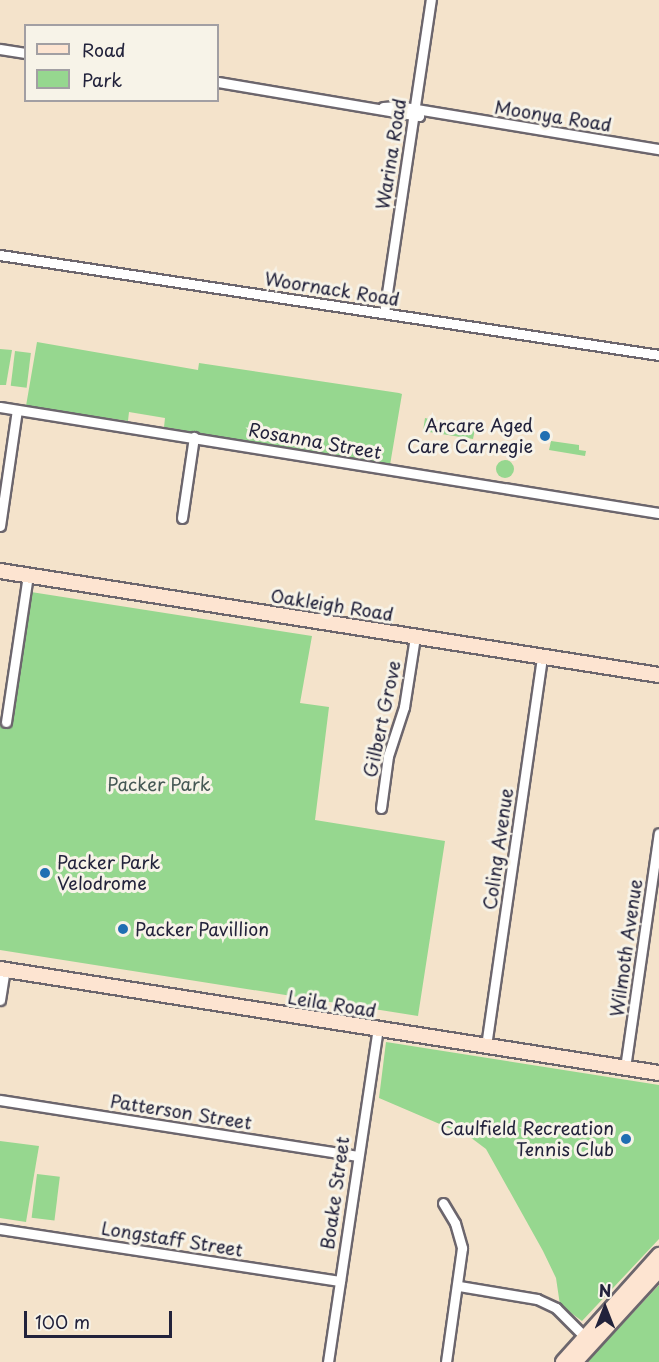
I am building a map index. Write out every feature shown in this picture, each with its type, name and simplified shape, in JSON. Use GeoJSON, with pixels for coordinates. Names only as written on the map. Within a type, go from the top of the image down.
{"type":"FeatureCollection","features":[{"type":"Feature","properties":{"kind":"street","name":"Warina Road"},"geometry":{"type":"LineString","coordinates":[[384,313],[431,0]]}},
{"type":"Feature","properties":{"kind":"street"},"geometry":{"type":"LineString","coordinates":[[0,49],[24,53]]}},
{"type":"Feature","properties":{"kind":"street","name":"Moonya Road"},"geometry":{"type":"LineString","coordinates":[[219,82],[659,149]]}},
{"type":"Feature","properties":{"kind":"street","name":"Woornack Road"},"geometry":{"type":"LineString","coordinates":[[0,255],[659,355]]}},
{"type":"Feature","properties":{"kind":"street","name":"Rosanna Street"},"geometry":{"type":"LineString","coordinates":[[0,407],[659,513]]}},
{"type":"Feature","properties":{"kind":"street"},"geometry":{"type":"LineString","coordinates":[[0,526],[17,410]]}},
{"type":"Feature","properties":{"kind":"street"},"geometry":{"type":"LineString","coordinates":[[182,518],[194,437]]}},
{"type":"Feature","properties":{"kind":"street","name":"Oakleigh Road"},"geometry":{"type":"LineString","coordinates":[[0,571],[659,675]]}},
{"type":"Feature","properties":{"kind":"street"},"geometry":{"type":"LineString","coordinates":[[6,722],[28,575]]}},
{"type":"Feature","properties":{"kind":"street","name":"Gilbert Grove"},"geometry":{"type":"LineString","coordinates":[[381,808],[388,756],[405,707],[415,637]]}},
{"type":"Feature","properties":{"kind":"street","name":"Coling Avenue"},"geometry":{"type":"LineString","coordinates":[[486,1046],[542,657]]}},
{"type":"Feature","properties":{"kind":"street","name":"Wilmoth Avenue"},"geometry":{"type":"LineString","coordinates":[[625,1068],[659,833]]}},
{"type":"Feature","properties":{"kind":"street"},"geometry":{"type":"LineString","coordinates":[[0,1000],[2,970]]}},
{"type":"Feature","properties":{"kind":"street","name":"Leila Road"},"geometry":{"type":"LineString","coordinates":[[2,970],[659,1073]]}},
{"type":"Feature","properties":{"kind":"street","name":"Boake Street"},"geometry":{"type":"LineString","coordinates":[[328,1362],[357,1156],[378,1029]]}},
{"type":"Feature","properties":{"kind":"street","name":"Patterson Street"},"geometry":{"type":"LineString","coordinates":[[0,1101],[357,1156]]}},
{"type":"Feature","properties":{"kind":"street"},"geometry":{"type":"LineString","coordinates":[[443,1203],[455,1223],[462,1248],[459,1286],[446,1362]]}},
{"type":"Feature","properties":{"kind":"street","name":"Longstaff Street"},"geometry":{"type":"LineString","coordinates":[[0,1229],[339,1281]]}},
{"type":"Feature","properties":{"kind":"street"},"geometry":{"type":"LineString","coordinates":[[575,1362],[588,1340],[659,1255]]}},
{"type":"Feature","properties":{"kind":"street"},"geometry":{"type":"LineString","coordinates":[[563,1362],[659,1270]]}},
{"type":"Feature","properties":{"kind":"street"},"geometry":{"type":"LineString","coordinates":[[459,1286],[537,1299],[556,1308],[588,1340]]}},
{"type":"Feature","properties":{"kind":"green space"},"geometry":{"type":"Polygon","coordinates":[[[37,342],[198,370],[199,363],[402,394],[390,465],[164,427],[165,418],[129,412],[128,421],[26,406],[37,342]]]}},
{"type":"Feature","properties":{"kind":"green space"},"geometry":{"type":"Polygon","coordinates":[[[0,349],[12,350],[6,385],[0,385],[0,349]]]}},
{"type":"Feature","properties":{"kind":"green space"},"geometry":{"type":"Polygon","coordinates":[[[15,351],[31,353],[27,388],[11,386],[15,351]]]}},
{"type":"Feature","properties":{"kind":"green space"},"geometry":{"type":"Polygon","coordinates":[[[425,418],[475,429],[473,439],[423,431],[425,418]]]}},
{"type":"Feature","properties":{"kind":"green space"},"geometry":{"type":"Polygon","coordinates":[[[551,441],[579,445],[579,450],[586,451],[585,456],[549,450],[551,441]]]}},
{"type":"Feature","properties":{"kind":"green space"},"geometry":{"type":"Polygon","coordinates":[[[501,460],[509,460],[514,465],[512,476],[501,478],[496,473],[496,465],[501,460]]]}},
{"type":"Feature","properties":{"kind":"green space","name":"Packer Park"},"geometry":{"type":"Polygon","coordinates":[[[31,592],[312,636],[300,703],[329,707],[315,820],[445,841],[418,1016],[0,950],[0,721],[12,723],[31,592]]]}},
{"type":"Feature","properties":{"kind":"green space"},"geometry":{"type":"Polygon","coordinates":[[[386,1042],[659,1085],[659,1239],[582,1321],[560,1305],[556,1278],[486,1149],[470,1137],[379,1098],[386,1042]]]}},
{"type":"Feature","properties":{"kind":"green space"},"geometry":{"type":"Polygon","coordinates":[[[0,1141],[39,1146],[26,1222],[0,1218],[0,1141]]]}},
{"type":"Feature","properties":{"kind":"green space"},"geometry":{"type":"Polygon","coordinates":[[[37,1174],[60,1177],[54,1220],[32,1218],[37,1174]]]}},
{"type":"Feature","properties":{"kind":"green space"},"geometry":{"type":"Polygon","coordinates":[[[659,1285],[659,1362],[588,1362],[601,1347],[659,1285]]]}},
{"type":"Feature","properties":{"kind":"place","name":"Arcare Aged Care Carnegie"},"geometry":{"type":"Point","coordinates":[545,436]}},
{"type":"Feature","properties":{"kind":"place","name":"Packer Park Velodrome"},"geometry":{"type":"Point","coordinates":[45,873]}},
{"type":"Feature","properties":{"kind":"place","name":"Packer Pavillion"},"geometry":{"type":"Point","coordinates":[123,929]}},
{"type":"Feature","properties":{"kind":"place","name":"Caulfield Recreation Tennis Club"},"geometry":{"type":"Point","coordinates":[626,1139]}}]}
